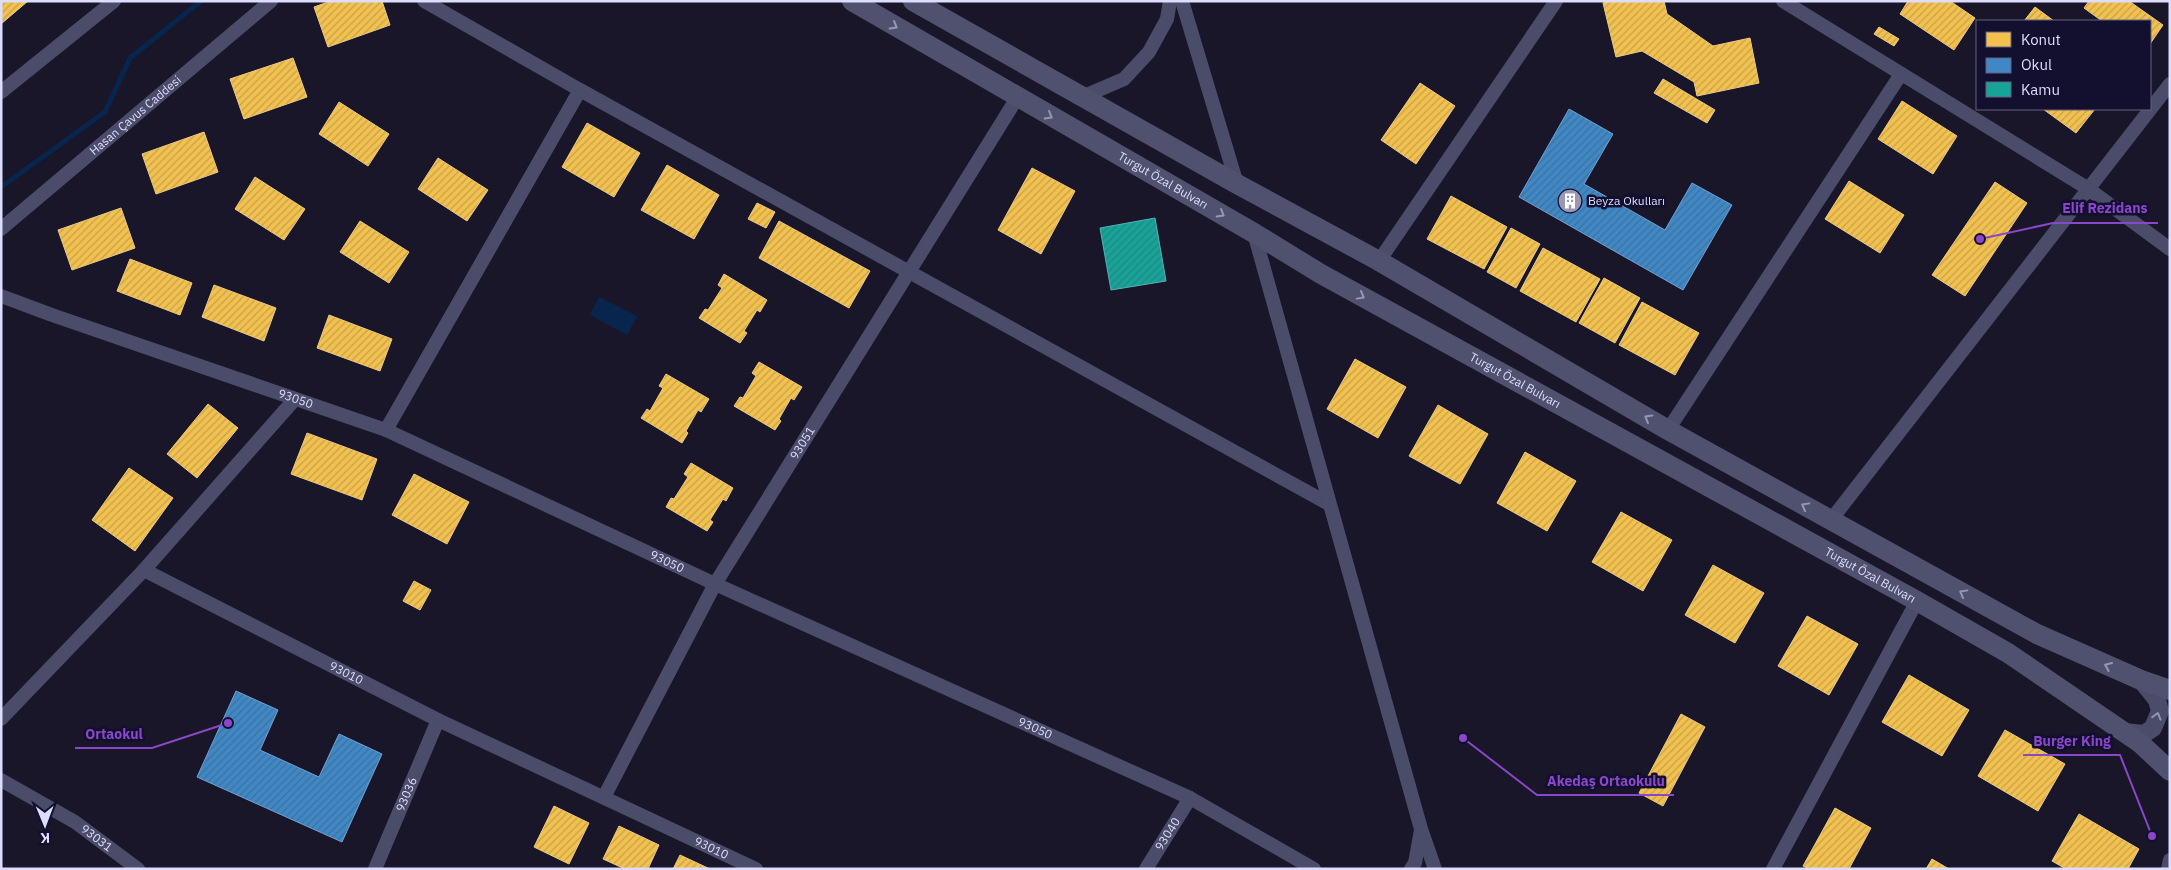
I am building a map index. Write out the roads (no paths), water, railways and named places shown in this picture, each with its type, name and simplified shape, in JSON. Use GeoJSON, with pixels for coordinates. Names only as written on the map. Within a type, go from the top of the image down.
{"type":"FeatureCollection","features":[{"type":"Feature","properties":{"kind":"main road","name":"Turgut Özal Bulvarı"},"geometry":{"type":"LineString","coordinates":[[852,1],[1017,98],[1254,233],[1320,274],[1917,600],[2008,653],[2140,743],[2170,772]]}},
{"type":"Feature","properties":{"kind":"main road"},"geometry":{"type":"LineString","coordinates":[[913,1],[1237,184],[1379,261],[1668,430],[2037,634],[2141,680],[2170,690]]}},
{"type":"Feature","properties":{"kind":"street"},"geometry":{"type":"LineString","coordinates":[[1,92],[114,1]]}},
{"type":"Feature","properties":{"kind":"street","name":"Hasan Çavus Caddesi"},"geometry":{"type":"LineString","coordinates":[[1,229],[271,1]]}},
{"type":"Feature","properties":{"kind":"street"},"geometry":{"type":"LineString","coordinates":[[424,1],[580,90],[1330,504]]}},
{"type":"Feature","properties":{"kind":"street"},"geometry":{"type":"LineString","coordinates":[[1082,97],[1124,79],[1149,52],[1167,19],[1170,1]]}},
{"type":"Feature","properties":{"kind":"street"},"geometry":{"type":"LineString","coordinates":[[1182,1],[1237,184]]}},
{"type":"Feature","properties":{"kind":"street"},"geometry":{"type":"LineString","coordinates":[[1379,261],[1556,1]]}},
{"type":"Feature","properties":{"kind":"street"},"geometry":{"type":"LineString","coordinates":[[1783,1],[2087,188],[2170,249]]}},
{"type":"Feature","properties":{"kind":"street"},"geometry":{"type":"LineString","coordinates":[[1668,430],[1901,74]]}},
{"type":"Feature","properties":{"kind":"street"},"geometry":{"type":"LineString","coordinates":[[2151,108],[2170,84]]}},
{"type":"Feature","properties":{"kind":"street"},"geometry":{"type":"LineString","coordinates":[[386,430],[580,90]]}},
{"type":"Feature","properties":{"kind":"street","name":"93051"},"geometry":{"type":"LineString","coordinates":[[604,796],[715,584],[1017,98]]}},
{"type":"Feature","properties":{"kind":"street"},"geometry":{"type":"LineString","coordinates":[[1831,520],[2149,110]]}},
{"type":"Feature","properties":{"kind":"street"},"geometry":{"type":"LineString","coordinates":[[1254,233],[1421,829],[1435,869]]}},
{"type":"Feature","properties":{"kind":"street","name":"93050"},"geometry":{"type":"LineString","coordinates":[[1,296],[386,430],[715,584],[1190,798],[1314,869]]}},
{"type":"Feature","properties":{"kind":"street"},"geometry":{"type":"LineString","coordinates":[[1,719],[144,570],[295,399]]}},
{"type":"Feature","properties":{"kind":"street","name":"93010"},"geometry":{"type":"LineString","coordinates":[[144,570],[438,720],[604,796],[756,869]]}},
{"type":"Feature","properties":{"kind":"street"},"geometry":{"type":"LineString","coordinates":[[1773,869],[1917,600]]}},
{"type":"Feature","properties":{"kind":"street"},"geometry":{"type":"LineString","coordinates":[[2124,732],[2144,734],[2153,728],[2160,711],[2157,700],[2141,680]]}},
{"type":"Feature","properties":{"kind":"street","name":"93036"},"geometry":{"type":"LineString","coordinates":[[375,869],[438,720]]}},
{"type":"Feature","properties":{"kind":"street","name":"93031"},"geometry":{"type":"LineString","coordinates":[[1,780],[75,822],[138,869]]}},
{"type":"Feature","properties":{"kind":"street","name":"93040"},"geometry":{"type":"LineString","coordinates":[[1146,869],[1190,798]]}},
{"type":"Feature","properties":{"kind":"street"},"geometry":{"type":"LineString","coordinates":[[1411,869],[1415,863],[1421,829]]}},
{"type":"Feature","properties":{"kind":"street"},"geometry":{"type":"LineString","coordinates":[[2168,869],[2170,860]]}},
{"type":"Feature","properties":{"kind":"water"},"geometry":{"type":"Polygon","coordinates":[[[599,297],[637,316],[627,335],[590,315],[599,297]]]}},
{"type":"Feature","properties":{"kind":"waterway"},"geometry":{"type":"LineString","coordinates":[[1,187],[105,112],[130,58],[201,1]]}},
{"type":"Feature","properties":{"kind":"place","name":"Beyza Okulları"},"geometry":{"type":"Point","coordinates":[1570,201]}},
{"type":"Feature","properties":{"kind":"place","name":"Elif Rezidans"},"geometry":{"type":"Point","coordinates":[1980,239]}},
{"type":"Feature","properties":{"kind":"place","name":"Ortaokul"},"geometry":{"type":"Point","coordinates":[228,723]}},
{"type":"Feature","properties":{"kind":"place","name":"Akedaş Ortaokulu"},"geometry":{"type":"Point","coordinates":[1463,738]}},
{"type":"Feature","properties":{"kind":"place","name":"Burger King"},"geometry":{"type":"Point","coordinates":[2152,836]}}]}
